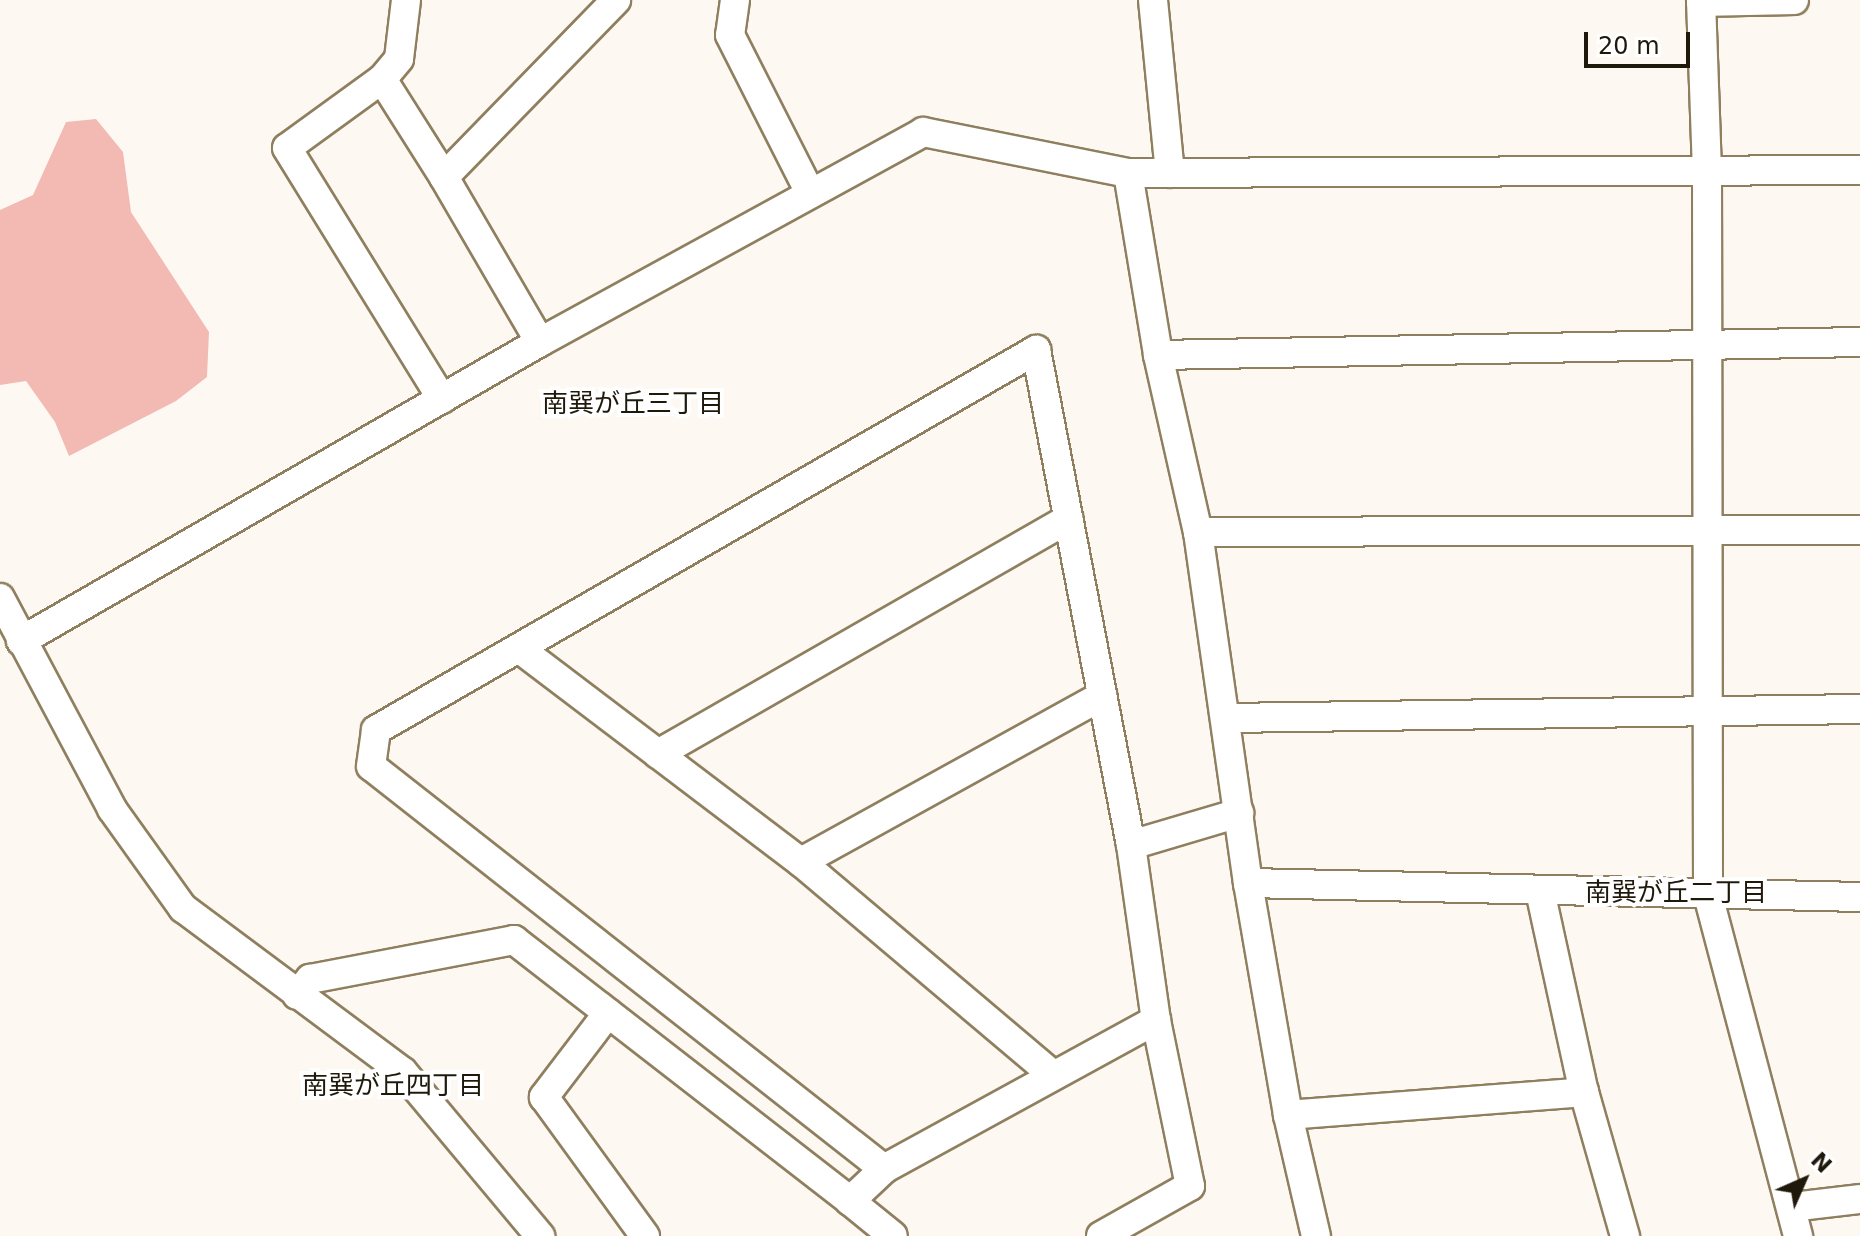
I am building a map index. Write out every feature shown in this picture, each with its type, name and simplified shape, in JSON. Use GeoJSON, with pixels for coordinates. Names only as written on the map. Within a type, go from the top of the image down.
{"type":"FeatureCollection","features":[{"type":"Feature","properties":{"kind":"street"},"geometry":{"type":"LineString","coordinates":[[406,0],[399,59],[382,79],[287,148],[442,399]]}},
{"type":"Feature","properties":{"kind":"street"},"geometry":{"type":"LineString","coordinates":[[444,177],[616,0]]}},
{"type":"Feature","properties":{"kind":"street"},"geometry":{"type":"LineString","coordinates":[[735,0],[730,35],[810,193]]}},
{"type":"Feature","properties":{"kind":"street"},"geometry":{"type":"LineString","coordinates":[[1153,0],[1170,173]]}},
{"type":"Feature","properties":{"kind":"street"},"geometry":{"type":"LineString","coordinates":[[1794,0],[1701,1],[1707,168],[1708,895],[1798,1236]]}},
{"type":"Feature","properties":{"kind":"street"},"geometry":{"type":"LineString","coordinates":[[382,79],[444,177],[540,342]]}},
{"type":"Feature","properties":{"kind":"street"},"geometry":{"type":"LineString","coordinates":[[21,641],[540,342],[923,132],[1128,173],[1707,168],[1860,170]]}},
{"type":"Feature","properties":{"kind":"street"},"geometry":{"type":"LineString","coordinates":[[1128,173],[1158,355],[1198,532],[1248,883],[1288,1115],[1316,1236]]}},
{"type":"Feature","properties":{"kind":"street"},"geometry":{"type":"LineString","coordinates":[[1158,355],[1707,341],[1860,342]]}},
{"type":"Feature","properties":{"kind":"street"},"geometry":{"type":"LineString","coordinates":[[884,1169],[371,766],[376,730],[1036,350],[1131,845],[1156,1020],[1190,1186],[1101,1236]]}},
{"type":"Feature","properties":{"kind":"street"},"geometry":{"type":"LineString","coordinates":[[658,754],[1068,519]]}},
{"type":"Feature","properties":{"kind":"street"},"geometry":{"type":"LineString","coordinates":[[1198,532],[1708,528],[1860,530]]}},
{"type":"Feature","properties":{"kind":"street"},"geometry":{"type":"LineString","coordinates":[[0,598],[112,809],[183,908],[403,1072],[540,1236]]}},
{"type":"Feature","properties":{"kind":"street"},"geometry":{"type":"LineString","coordinates":[[520,649],[801,862],[1051,1073]]}},
{"type":"Feature","properties":{"kind":"street"},"geometry":{"type":"LineString","coordinates":[[801,862],[1102,696]]}},
{"type":"Feature","properties":{"kind":"street"},"geometry":{"type":"LineString","coordinates":[[1226,718],[1860,709]]}},
{"type":"Feature","properties":{"kind":"street"},"geometry":{"type":"LineString","coordinates":[[1131,845],[1239,813]]}},
{"type":"Feature","properties":{"kind":"street"},"geometry":{"type":"LineString","coordinates":[[1248,883],[1860,897]]}},
{"type":"Feature","properties":{"kind":"street"},"geometry":{"type":"LineString","coordinates":[[1540,891],[1584,1092],[1625,1236]]}},
{"type":"Feature","properties":{"kind":"street"},"geometry":{"type":"LineString","coordinates":[[297,995],[310,979],[514,940],[893,1236]]}},
{"type":"Feature","properties":{"kind":"street"},"geometry":{"type":"LineString","coordinates":[[608,1013],[544,1097],[645,1236]]}},
{"type":"Feature","properties":{"kind":"street"},"geometry":{"type":"LineString","coordinates":[[850,1201],[884,1169],[1051,1073],[1156,1020]]}},
{"type":"Feature","properties":{"kind":"street"},"geometry":{"type":"LineString","coordinates":[[1288,1115],[1584,1092]]}},
{"type":"Feature","properties":{"kind":"street"},"geometry":{"type":"LineString","coordinates":[[1792,1207],[1860,1199]]}},
{"type":"Feature","properties":{"kind":"shaded area"},"geometry":{"type":"Polygon","coordinates":[[[96,119],[123,152],[131,212],[209,332],[207,377],[176,401],[69,456],[55,422],[26,381],[0,385],[0,210],[33,195],[66,122],[96,119]]]}},
{"type":"Feature","properties":{"kind":"district","name":"南巽が丘三丁目"},"geometry":{"type":"Point","coordinates":[633,404]}},
{"type":"Feature","properties":{"kind":"district","name":"南巽が丘二丁目"},"geometry":{"type":"Point","coordinates":[1676,893]}},
{"type":"Feature","properties":{"kind":"district","name":"南巽が丘四丁目"},"geometry":{"type":"Point","coordinates":[393,1086]}}]}
